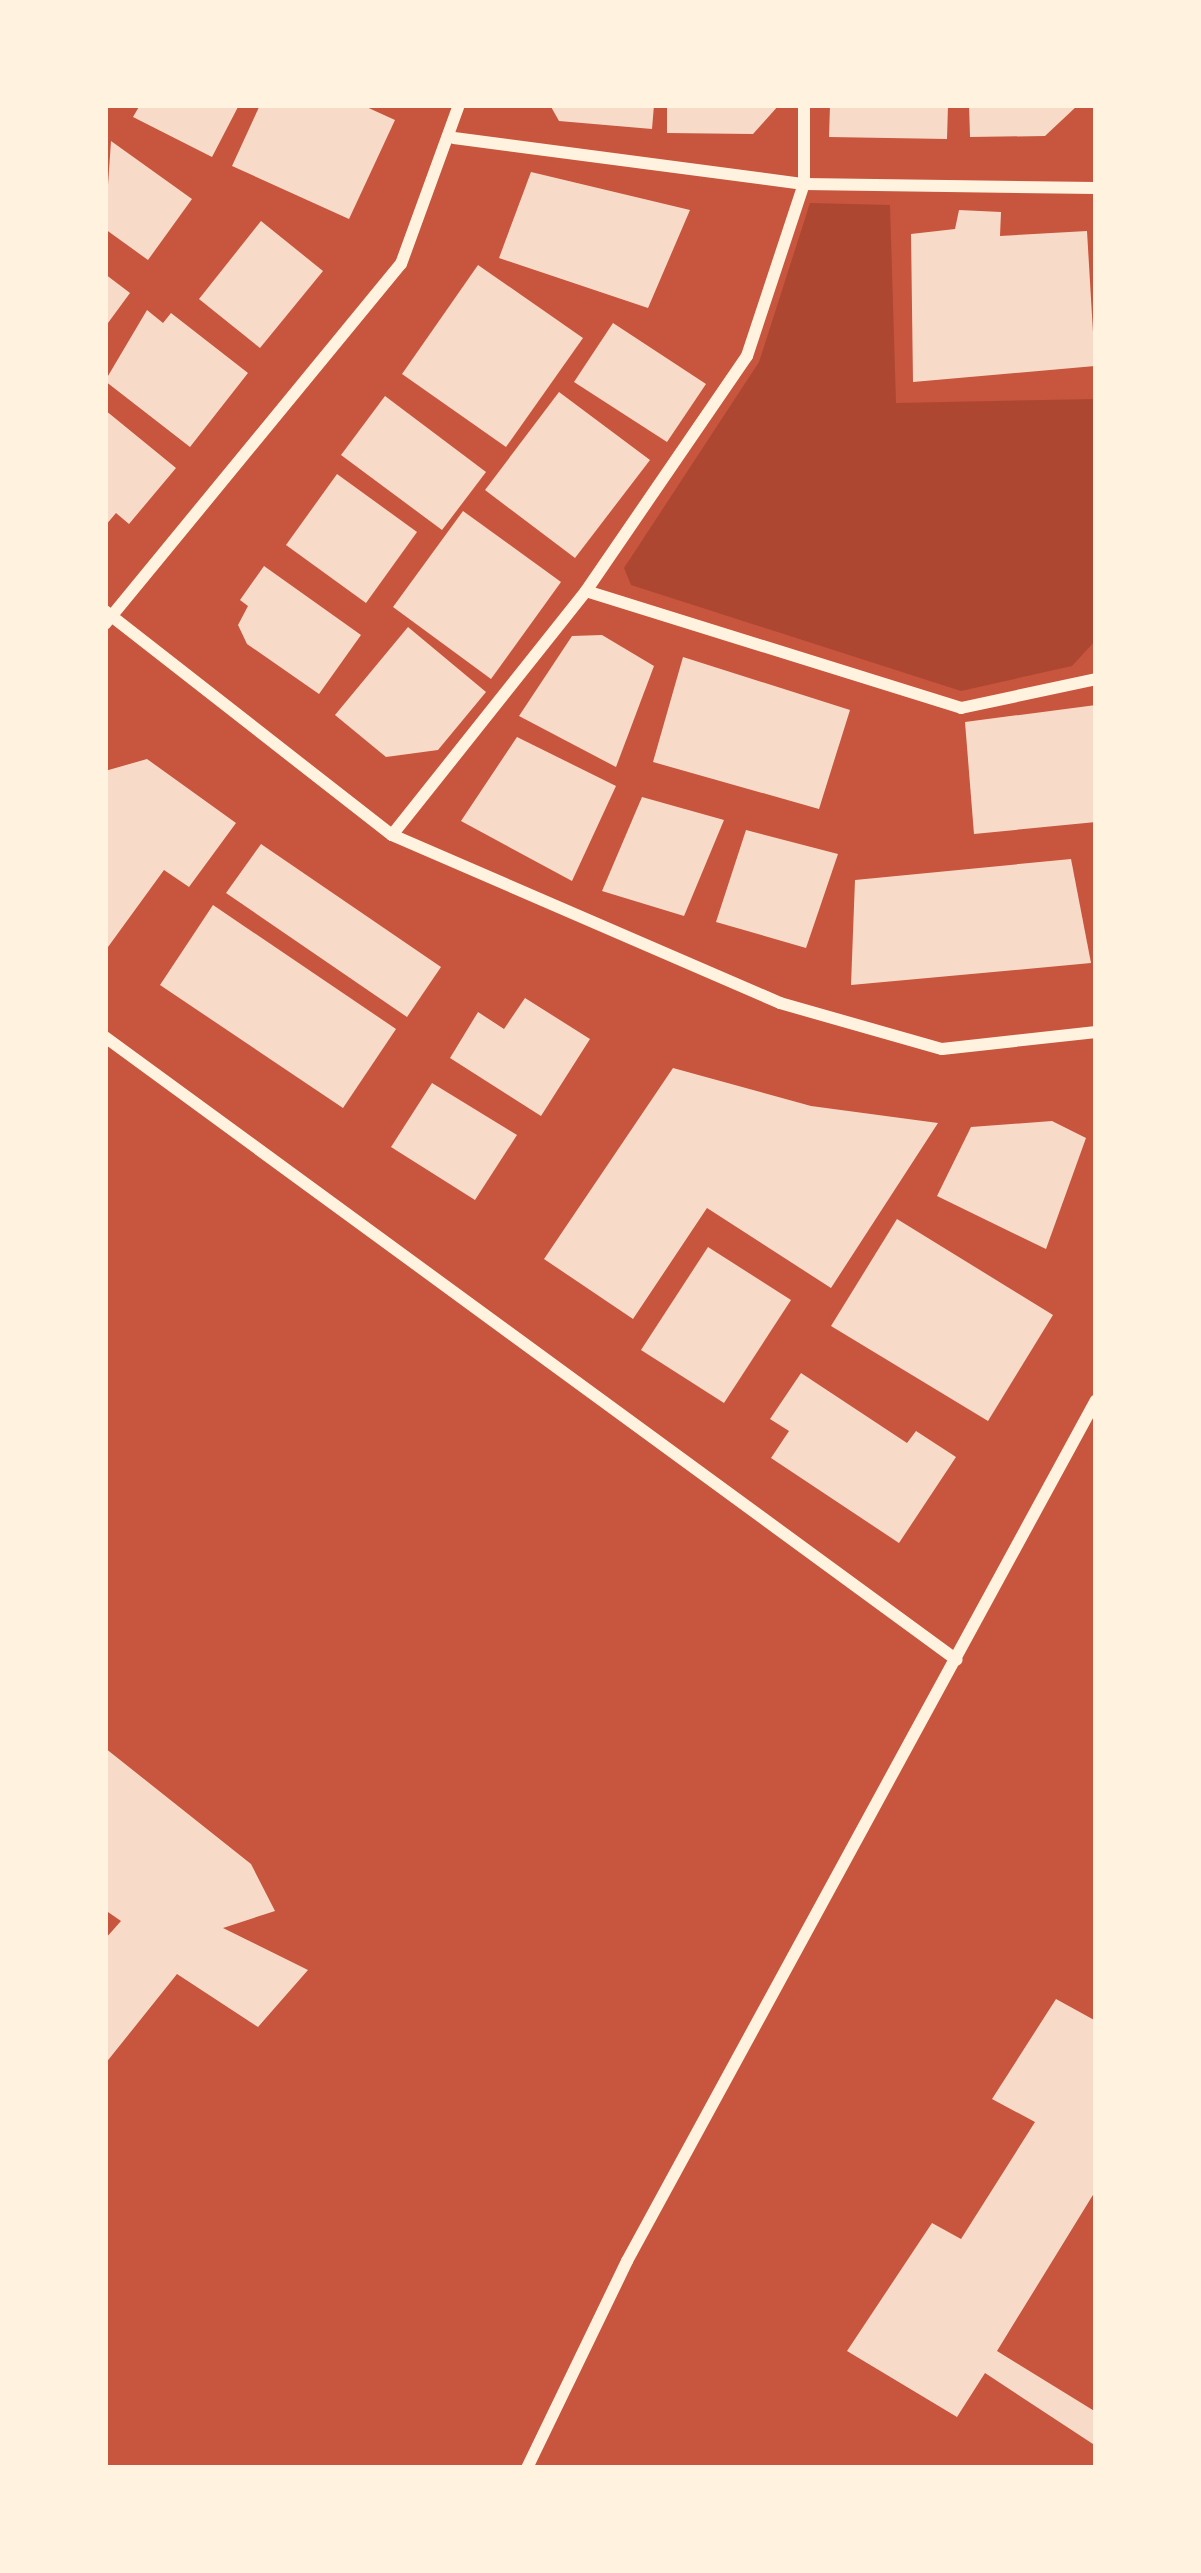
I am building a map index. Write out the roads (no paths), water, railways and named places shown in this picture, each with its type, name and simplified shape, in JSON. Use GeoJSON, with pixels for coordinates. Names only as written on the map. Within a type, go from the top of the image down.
{"type":"FeatureCollection","features":[{"type":"Feature","properties":{"kind":"street"},"geometry":{"type":"LineString","coordinates":[[459,105],[454,138],[401,264],[107,617],[392,835],[800,1009],[942,1049],[1096,1032]]}},
{"type":"Feature","properties":{"kind":"street"},"geometry":{"type":"LineString","coordinates":[[392,835],[586,591],[747,356],[803,184],[804,105]]}},
{"type":"Feature","properties":{"kind":"street"},"geometry":{"type":"LineString","coordinates":[[454,138],[803,184],[1096,188]]}},
{"type":"Feature","properties":{"kind":"street"},"geometry":{"type":"LineString","coordinates":[[586,591],[961,708],[1096,679]]}},
{"type":"Feature","properties":{"kind":"street"},"geometry":{"type":"LineString","coordinates":[[105,1037],[957,1660]]}},
{"type":"Feature","properties":{"kind":"street"},"geometry":{"type":"LineString","coordinates":[[527,2468],[627,2261],[1096,1400]]}}]}
